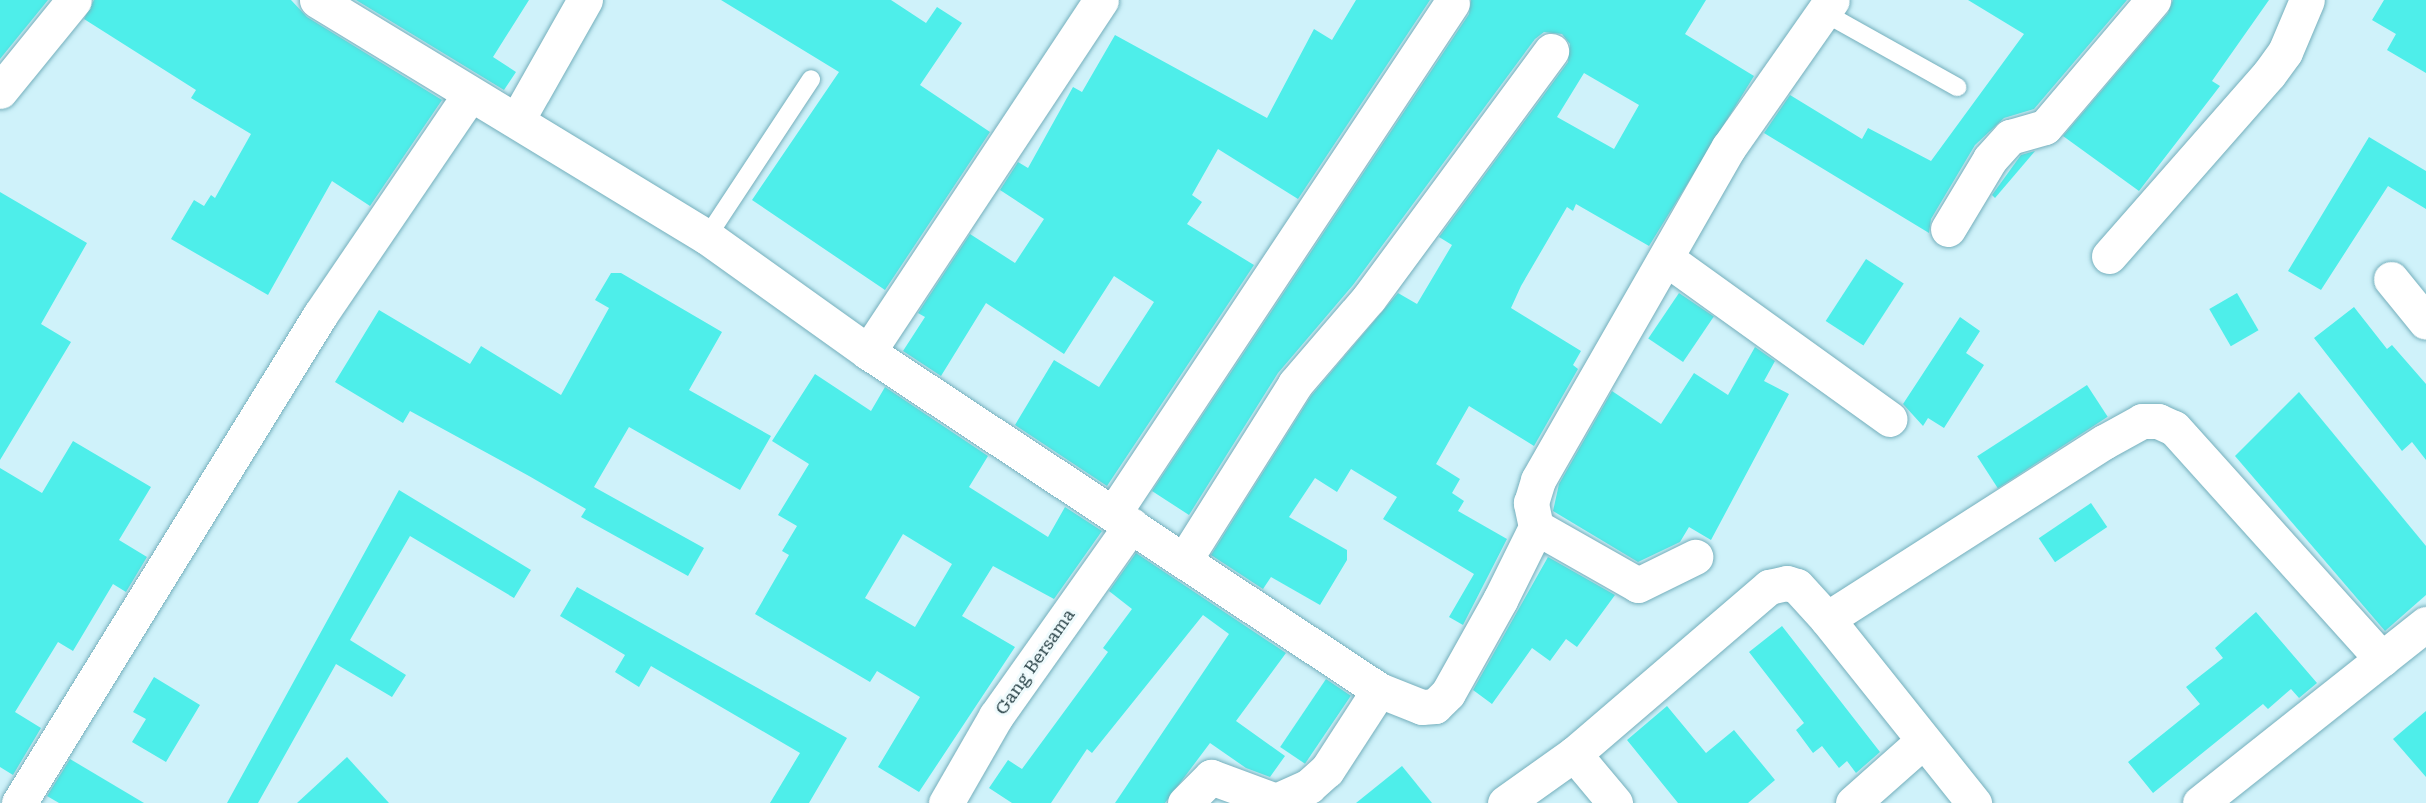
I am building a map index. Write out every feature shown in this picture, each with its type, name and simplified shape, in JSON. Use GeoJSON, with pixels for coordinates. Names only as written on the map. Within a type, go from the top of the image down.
{"type":"FeatureCollection","features":[{"type":"Feature","properties":{"kind":"street"},"geometry":{"type":"LineString","coordinates":[[0,91],[74,0]]}},
{"type":"Feature","properties":{"kind":"street"},"geometry":{"type":"LineString","coordinates":[[317,0],[469,96],[517,120],[707,237],[868,352],[1185,559],[1379,690],[1422,707],[1435,706],[1448,693],[1536,527],[1531,503],[1538,480],[1729,147],[1827,6]]}},
{"type":"Feature","properties":{"kind":"street"},"geometry":{"type":"LineString","coordinates":[[517,120],[585,0]]}},
{"type":"Feature","properties":{"kind":"street"},"geometry":{"type":"LineString","coordinates":[[868,352],[1101,0]]}},
{"type":"Feature","properties":{"kind":"street"},"geometry":{"type":"LineString","coordinates":[[1948,229],[1990,159],[2010,137],[2045,127],[2153,0]]}},
{"type":"Feature","properties":{"kind":"street"},"geometry":{"type":"LineString","coordinates":[[2109,256],[2269,74],[2285,52],[2307,0]]}},
{"type":"Feature","properties":{"kind":"street","name":"Gang Bersama"},"geometry":{"type":"LineString","coordinates":[[946,803],[996,716],[1452,3]]}},
{"type":"Feature","properties":{"kind":"street"},"geometry":{"type":"LineString","coordinates":[[1185,559],[1295,384],[1369,298],[1551,51]]}},
{"type":"Feature","properties":{"kind":"street"},"geometry":{"type":"LineString","coordinates":[[19,803],[320,315],[469,96]]}},
{"type":"Feature","properties":{"kind":"street"},"geometry":{"type":"LineString","coordinates":[[1667,259],[1890,419]]}},
{"type":"Feature","properties":{"kind":"street"},"geometry":{"type":"LineString","coordinates":[[2391,279],[2426,322]]}},
{"type":"Feature","properties":{"kind":"street"},"geometry":{"type":"LineString","coordinates":[[1827,619],[2104,442],[2142,421],[2158,421],[2174,428],[2382,659]]}},
{"type":"Feature","properties":{"kind":"street"},"geometry":{"type":"LineString","coordinates":[[1536,527],[1639,585],[1695,557]]}},
{"type":"Feature","properties":{"kind":"street"},"geometry":{"type":"LineString","coordinates":[[1505,803],[1574,754],[1769,587],[1797,586],[1827,619],[1974,803]]}},
{"type":"Feature","properties":{"kind":"street"},"geometry":{"type":"LineString","coordinates":[[2200,803],[2426,624]]}},
{"type":"Feature","properties":{"kind":"street"},"geometry":{"type":"LineString","coordinates":[[1185,803],[1211,777],[1276,801],[1309,786],[1327,771],[1379,690]]}},
{"type":"Feature","properties":{"kind":"street"},"geometry":{"type":"LineString","coordinates":[[1853,803],[1923,741]]}},
{"type":"Feature","properties":{"kind":"street"},"geometry":{"type":"LineString","coordinates":[[1574,754],[1615,803]]}},
{"type":"Feature","properties":{"kind":"lane"},"geometry":{"type":"LineString","coordinates":[[1827,6],[1957,87]]}},
{"type":"Feature","properties":{"kind":"lane"},"geometry":{"type":"LineString","coordinates":[[707,237],[811,79]]}},
{"type":"Feature","properties":{"kind":"building"},"geometry":{"type":"Polygon","coordinates":[[[0,0],[48,0],[0,59],[0,0]]]}},
{"type":"Feature","properties":{"kind":"building"},"geometry":{"type":"Polygon","coordinates":[[[94,0],[291,0],[307,17],[442,100],[370,206],[332,181],[268,295],[171,239],[194,200],[204,206],[211,195],[215,198],[251,134],[191,98],[196,90],[84,19],[94,0]]]}},
{"type":"Feature","properties":{"kind":"building"},"geometry":{"type":"Polygon","coordinates":[[[356,0],[529,0],[493,57],[516,72],[504,90],[356,0]]]}},
{"type":"Feature","properties":{"kind":"building"},"geometry":{"type":"Polygon","coordinates":[[[721,0],[891,0],[926,23],[937,7],[962,23],[920,85],[990,132],[885,290],[752,200],[839,72],[721,0]]]}},
{"type":"Feature","properties":{"kind":"building"},"geometry":{"type":"Polygon","coordinates":[[[1356,0],[1430,0],[1298,199],[1218,149],[1192,195],[1202,202],[1187,224],[1254,265],[1107,486],[1015,425],[1054,360],[1099,387],[1154,302],[1114,276],[1064,354],[986,303],[941,376],[903,351],[925,317],[918,313],[970,234],[1015,263],[1044,219],[1000,190],[1018,162],[1028,168],[1073,87],[1082,92],[1115,35],[1267,118],[1314,29],[1332,40],[1356,0]]]}},
{"type":"Feature","properties":{"kind":"building"},"geometry":{"type":"Polygon","coordinates":[[[1471,0],[1706,0],[1685,34],[1754,76],[1649,246],[1576,204],[1573,211],[1567,207],[1521,286],[1511,308],[1581,351],[1573,365],[1578,369],[1534,446],[1469,406],[1436,464],[1460,479],[1452,493],[1464,501],[1458,511],[1507,539],[1463,625],[1449,617],[1474,574],[1383,519],[1397,497],[1351,469],[1337,492],[1315,478],[1289,517],[1347,550],[1347,560],[1320,605],[1271,577],[1263,589],[1211,555],[1311,396],[1398,293],[1417,304],[1452,245],[1439,237],[1568,62],[1570,44],[1562,34],[1544,32],[1535,39],[1353,285],[1278,373],[1189,515],[1152,491],[1469,14],[1471,0]],[[1584,73],[1557,117],[1614,149],[1639,105],[1584,73]]]}},
{"type":"Feature","properties":{"kind":"building"},"geometry":{"type":"Polygon","coordinates":[[[1968,0],[2127,0],[2034,109],[2004,118],[1975,145],[1931,219],[1929,233],[1764,133],[1790,95],[1862,139],[1868,128],[1931,161],[2024,34],[1968,0]]]}},
{"type":"Feature","properties":{"kind":"building"},"geometry":{"type":"Polygon","coordinates":[[[2173,0],[2269,0],[2212,81],[2220,86],[2139,191],[2063,136],[2168,13],[2173,0]]]}},
{"type":"Feature","properties":{"kind":"building"},"geometry":{"type":"Polygon","coordinates":[[[2384,0],[2426,0],[2426,73],[2387,50],[2396,34],[2372,20],[2384,0]]]}},
{"type":"Feature","properties":{"kind":"building"},"geometry":{"type":"Polygon","coordinates":[[[2369,137],[2426,171],[2426,209],[2388,186],[2321,290],[2288,271],[2369,137]]]}},
{"type":"Feature","properties":{"kind":"building"},"geometry":{"type":"Polygon","coordinates":[[[2035,151],[1995,198],[1992,195],[2021,155],[2035,151]]]}},
{"type":"Feature","properties":{"kind":"building"},"geometry":{"type":"Polygon","coordinates":[[[0,192],[87,243],[41,324],[71,342],[0,460],[0,192]]]}},
{"type":"Feature","properties":{"kind":"building"},"geometry":{"type":"Polygon","coordinates":[[[1866,259],[1904,284],[1863,346],[1826,321],[1866,259]]]}},
{"type":"Feature","properties":{"kind":"building"},"geometry":{"type":"Polygon","coordinates":[[[611,273],[621,273],[722,332],[689,390],[771,436],[740,490],[629,427],[594,487],[704,548],[688,576],[581,517],[586,509],[529,476],[410,411],[403,423],[335,382],[379,310],[470,364],[481,346],[561,395],[609,308],[595,300],[611,273]]]}},
{"type":"Feature","properties":{"kind":"building"},"geometry":{"type":"Polygon","coordinates":[[[1679,293],[1714,316],[1683,362],[1648,339],[1679,293]]]}},
{"type":"Feature","properties":{"kind":"building"},"geometry":{"type":"Polygon","coordinates":[[[2237,293],[2258,330],[2231,346],[2209,309],[2237,293]]]}},
{"type":"Feature","properties":{"kind":"building"},"geometry":{"type":"Polygon","coordinates":[[[2354,307],[2387,349],[2392,345],[2426,384],[2426,460],[2412,442],[2402,451],[2314,338],[2354,307]]]}},
{"type":"Feature","properties":{"kind":"building"},"geometry":{"type":"Polygon","coordinates":[[[1960,317],[1980,331],[1966,353],[1984,365],[1944,428],[1928,418],[1923,426],[1903,404],[1960,317]]]}},
{"type":"Feature","properties":{"kind":"building"},"geometry":{"type":"Polygon","coordinates":[[[1755,347],[1775,361],[1764,381],[1789,394],[1711,540],[1689,527],[1680,542],[1638,562],[1553,511],[1559,484],[1612,391],[1661,424],[1694,373],[1728,395],[1755,347]]]}},
{"type":"Feature","properties":{"kind":"building"},"geometry":{"type":"Polygon","coordinates":[[[815,374],[871,411],[885,387],[988,456],[969,487],[1048,537],[1065,507],[1102,531],[1054,599],[993,566],[962,616],[1015,647],[919,792],[878,767],[920,697],[877,671],[870,682],[755,614],[789,555],[782,551],[797,526],[778,515],[809,464],[772,441],[815,374]],[[903,534],[865,598],[915,627],[952,564],[903,534]]]}},
{"type":"Feature","properties":{"kind":"building"},"geometry":{"type":"Polygon","coordinates":[[[2087,385],[2108,417],[1998,488],[1977,456],[2087,385]]]}},
{"type":"Feature","properties":{"kind":"building"},"geometry":{"type":"Polygon","coordinates":[[[2299,392],[2426,546],[2426,595],[2385,631],[2235,456],[2299,392]]]}},
{"type":"Feature","properties":{"kind":"building"},"geometry":{"type":"Polygon","coordinates":[[[73,441],[151,487],[119,540],[147,557],[126,592],[113,584],[73,651],[58,642],[15,712],[41,728],[13,775],[0,767],[0,468],[42,493],[73,441]]]}},
{"type":"Feature","properties":{"kind":"building"},"geometry":{"type":"Polygon","coordinates":[[[399,490],[531,570],[514,598],[410,536],[350,640],[406,675],[392,697],[336,664],[258,803],[227,803],[399,490]]]}},
{"type":"Feature","properties":{"kind":"building"},"geometry":{"type":"Polygon","coordinates":[[[2091,503],[2107,527],[2055,562],[2039,538],[2091,503]]]}},
{"type":"Feature","properties":{"kind":"building"},"geometry":{"type":"Polygon","coordinates":[[[1136,553],[1286,653],[1236,721],[1285,756],[1270,777],[1246,768],[1210,743],[1165,803],[1115,803],[1229,634],[1203,615],[1092,753],[1087,749],[1051,803],[1012,803],[989,788],[1008,760],[1022,769],[1108,652],[1103,648],[1132,609],[1109,591],[1136,553]]]}},
{"type":"Feature","properties":{"kind":"building"},"geometry":{"type":"Polygon","coordinates":[[[1548,557],[1615,595],[1577,647],[1566,639],[1550,661],[1532,648],[1492,704],[1473,690],[1548,557]]]}},
{"type":"Feature","properties":{"kind":"building"},"geometry":{"type":"Polygon","coordinates":[[[577,587],[847,738],[809,803],[770,803],[800,753],[651,666],[639,687],[615,672],[625,655],[560,616],[577,587]]]}},
{"type":"Feature","properties":{"kind":"building"},"geometry":{"type":"Polygon","coordinates":[[[2256,612],[2317,683],[2299,698],[2291,689],[2268,709],[2263,704],[2153,793],[2128,762],[2200,704],[2186,687],[2223,658],[2215,648],[2256,612]]]}},
{"type":"Feature","properties":{"kind":"building"},"geometry":{"type":"Polygon","coordinates":[[[1782,626],[1880,752],[1856,773],[1847,761],[1839,768],[1822,746],[1813,753],[1796,730],[1804,723],[1749,652],[1782,626]]]}},
{"type":"Feature","properties":{"kind":"building"},"geometry":{"type":"Polygon","coordinates":[[[154,677],[200,705],[166,762],[132,742],[146,719],[133,712],[154,677]]]}},
{"type":"Feature","properties":{"kind":"building"},"geometry":{"type":"Polygon","coordinates":[[[1326,679],[1351,696],[1305,764],[1280,747],[1326,679]]]}},
{"type":"Feature","properties":{"kind":"building"},"geometry":{"type":"Polygon","coordinates":[[[1667,706],[1706,753],[1734,730],[1775,780],[1748,803],[1678,803],[1627,740],[1667,706]]]}},
{"type":"Feature","properties":{"kind":"building"},"geometry":{"type":"Polygon","coordinates":[[[2426,711],[2426,777],[2393,739],[2426,711]]]}},
{"type":"Feature","properties":{"kind":"building"},"geometry":{"type":"Polygon","coordinates":[[[347,757],[389,803],[297,803],[347,757]]]}},
{"type":"Feature","properties":{"kind":"building"},"geometry":{"type":"Polygon","coordinates":[[[70,759],[144,803],[59,803],[47,796],[70,759]]]}},
{"type":"Feature","properties":{"kind":"building"},"geometry":{"type":"Polygon","coordinates":[[[1402,766],[1432,803],[1356,803],[1402,766]]]}}]}
